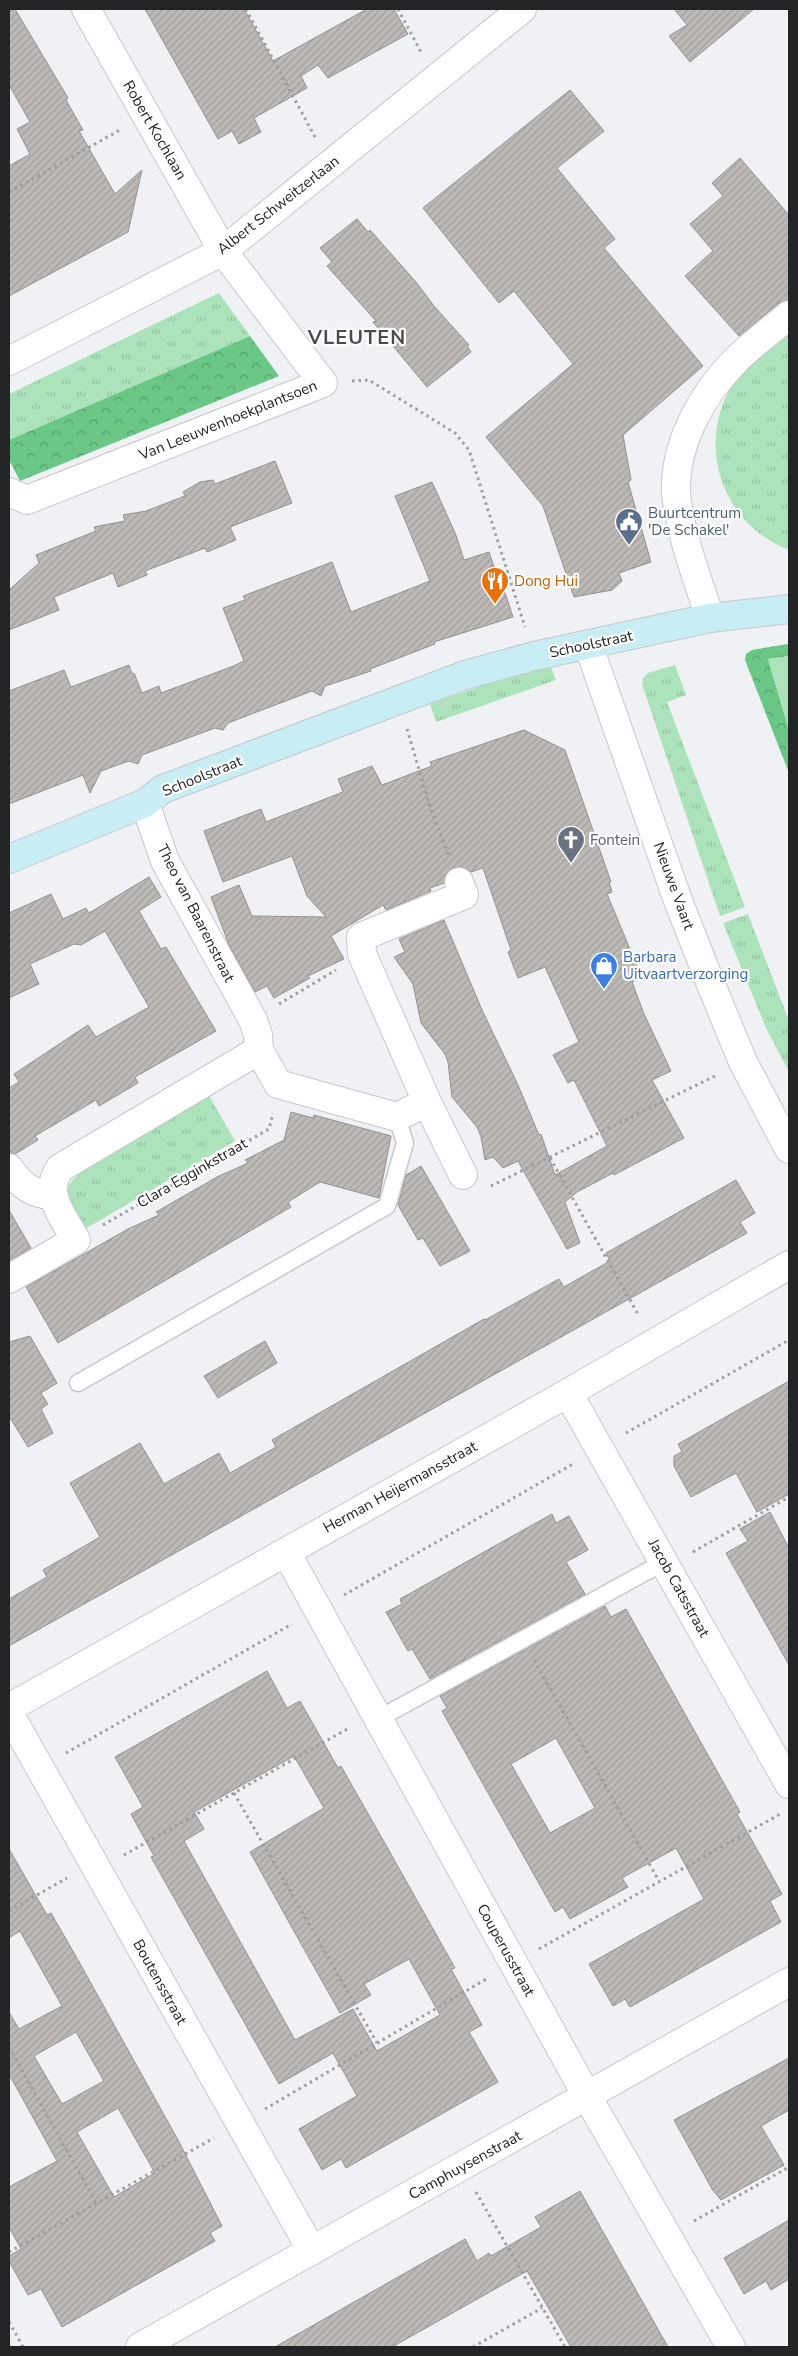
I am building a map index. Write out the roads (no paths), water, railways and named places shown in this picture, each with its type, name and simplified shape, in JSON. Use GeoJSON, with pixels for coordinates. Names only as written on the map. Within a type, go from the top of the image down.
{"type":"FeatureCollection","features":[{"type":"Feature","properties":{"kind":"street","name":"Robert Kochlaan"},"geometry":{"type":"LineString","coordinates":[[86,9],[224,251]]}},
{"type":"Feature","properties":{"kind":"street","name":"Albert Schweitzerlaan"},"geometry":{"type":"LineString","coordinates":[[9,361],[224,251],[522,9]]}},
{"type":"Feature","properties":{"kind":"street","name":"Van Leeuwenhoekplantsoen"},"geometry":{"type":"LineString","coordinates":[[9,492],[26,500],[323,383],[224,251]]}},
{"type":"Feature","properties":{"kind":"street"},"geometry":{"type":"LineString","coordinates":[[710,618],[682,530],[677,499],[677,470],[685,437],[698,408],[736,360],[789,315]]}},
{"type":"Feature","properties":{"kind":"street","name":"Schoolstraat"},"geometry":{"type":"LineString","coordinates":[[9,859],[145,803],[164,789],[466,676],[534,656],[710,618],[789,609]]}},
{"type":"Feature","properties":{"kind":"street","name":"Nieuwe Vaart"},"geometry":{"type":"LineString","coordinates":[[588,644],[677,898],[743,1062],[789,1149]]}},
{"type":"Feature","properties":{"kind":"street","name":"Theo van Baarenstraat"},"geometry":{"type":"LineString","coordinates":[[145,803],[165,861],[253,1020],[258,1034],[259,1050],[278,1084],[397,1117]]}},
{"type":"Feature","properties":{"kind":"street"},"geometry":{"type":"LineString","coordinates":[[460,882],[464,895],[362,945],[427,1102],[463,1175]]}},
{"type":"Feature","properties":{"kind":"street"},"geometry":{"type":"LineString","coordinates":[[9,1279],[66,1246],[52,1195],[54,1177],[60,1168],[259,1050]]}},
{"type":"Feature","properties":{"kind":"street"},"geometry":{"type":"LineString","coordinates":[[397,1117],[427,1102]]}},
{"type":"Feature","properties":{"kind":"street"},"geometry":{"type":"LineString","coordinates":[[9,1168],[18,1182],[38,1195],[52,1195]]}},
{"type":"Feature","properties":{"kind":"street","name":"Herman Heijermansstraat"},"geometry":{"type":"LineString","coordinates":[[9,1708],[568,1393],[789,1265]]}},
{"type":"Feature","properties":{"kind":"street","name":"Jacob Catsstraat"},"geometry":{"type":"LineString","coordinates":[[568,1393],[789,1784]]}},
{"type":"Feature","properties":{"kind":"street","name":"Couperusstraat"},"geometry":{"type":"LineString","coordinates":[[286,1552],[587,2096],[731,2347]]}},
{"type":"Feature","properties":{"kind":"street","name":"Boutensstraat"},"geometry":{"type":"LineString","coordinates":[[9,1714],[312,2250]]}},
{"type":"Feature","properties":{"kind":"street","name":"Camphuysenstraat"},"geometry":{"type":"LineString","coordinates":[[140,2347],[789,1982]]}},
{"type":"Feature","properties":{"kind":"lane"},"geometry":{"type":"LineString","coordinates":[[78,1383],[387,1206],[405,1144],[397,1117]]}},
{"type":"Feature","properties":{"kind":"lane"},"geometry":{"type":"LineString","coordinates":[[377,1716],[665,1565]]}},
{"type":"Feature","properties":{"kind":"place","name":"Buurtcentrum 'De Schakel'"},"geometry":{"type":"Point","coordinates":[629,546]}},
{"type":"Feature","properties":{"kind":"place","name":"Dong Hui"},"geometry":{"type":"Point","coordinates":[495,605]}},
{"type":"Feature","properties":{"kind":"place","name":"Fontein"},"geometry":{"type":"Point","coordinates":[571,864]}},
{"type":"Feature","properties":{"kind":"place","name":"Barbara Uitvaartverzorging"},"geometry":{"type":"Point","coordinates":[604,990]}},
{"type":"Feature","properties":{"kind":"district","name":"VLEUTEN"},"geometry":{"type":"Point","coordinates":[357,337]}}]}
